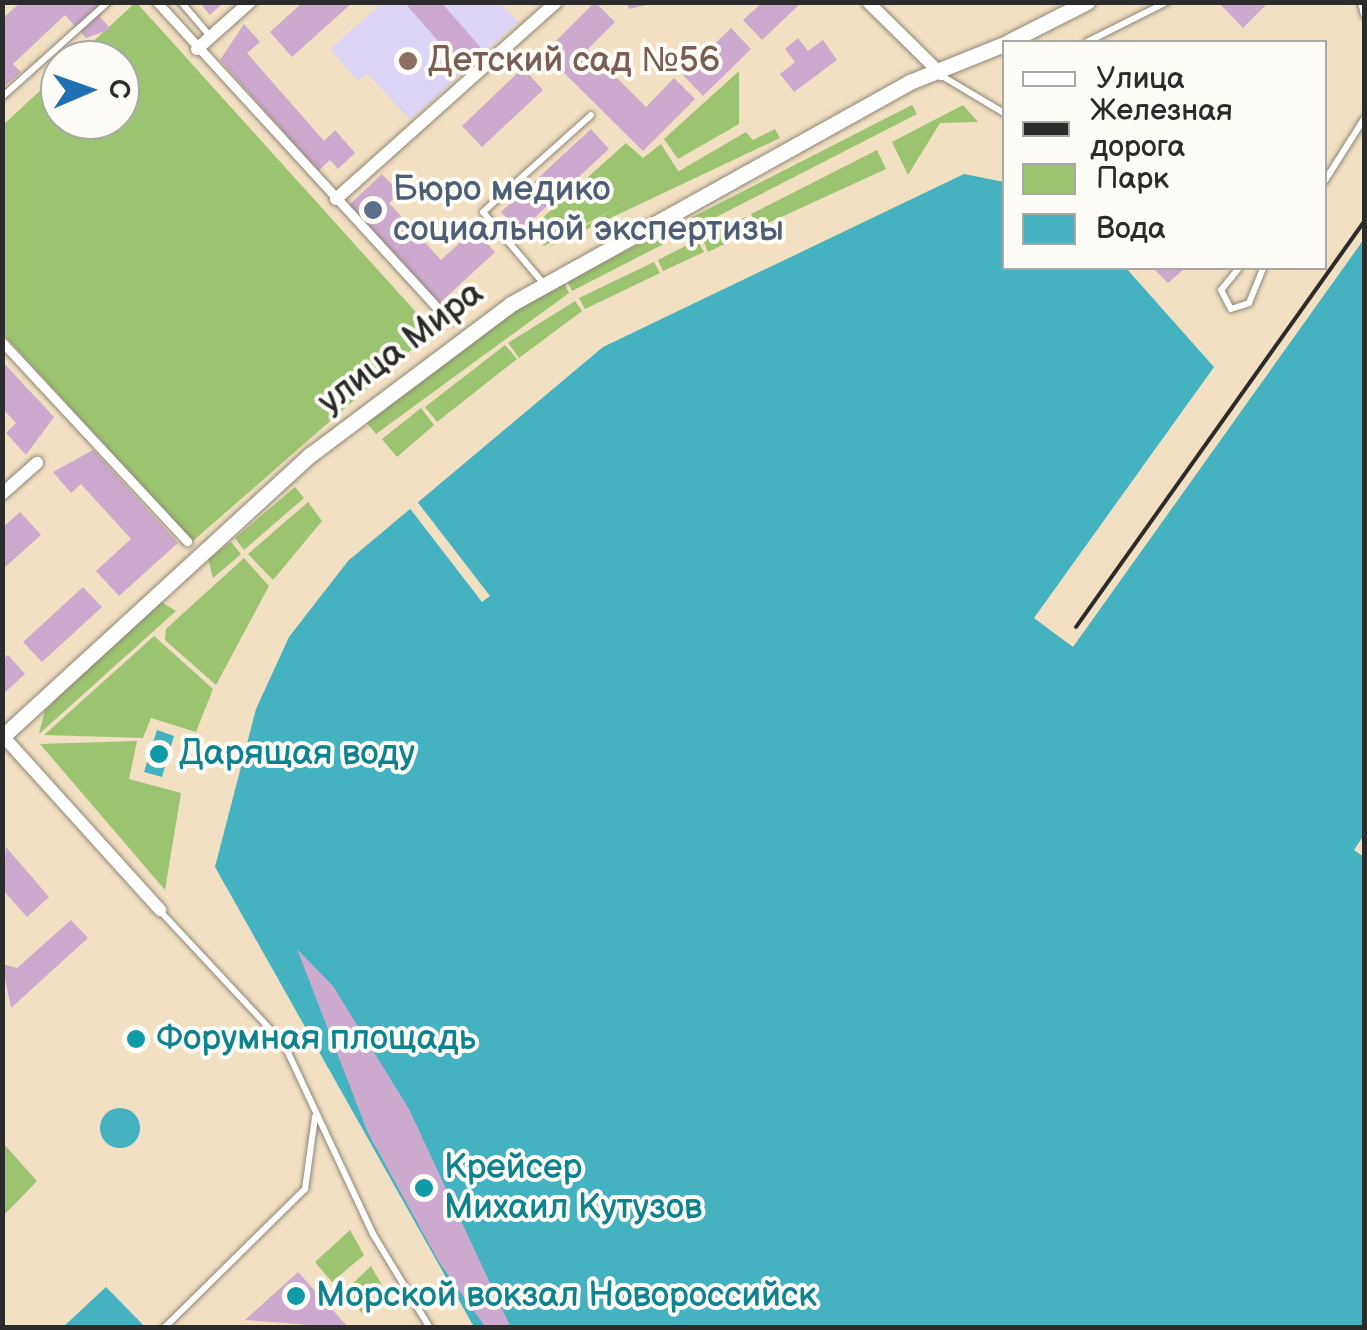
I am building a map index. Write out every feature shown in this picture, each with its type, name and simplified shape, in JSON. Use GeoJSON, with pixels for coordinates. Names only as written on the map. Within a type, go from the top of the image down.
{"type":"FeatureCollection","features":[{"type":"Feature","properties":{"kind":"street"},"geometry":{"type":"LineString","coordinates":[[158,2],[448,320]]}},
{"type":"Feature","properties":{"kind":"street"},"geometry":{"type":"LineString","coordinates":[[197,49],[250,2]]}},
{"type":"Feature","properties":{"kind":"street"},"geometry":{"type":"LineString","coordinates":[[336,199],[556,2]]}},
{"type":"Feature","properties":{"kind":"street"},"geometry":{"type":"LineString","coordinates":[[868,2],[942,76]]}},
{"type":"Feature","properties":{"kind":"street","name":"улица Мира"},"geometry":{"type":"LineString","coordinates":[[1012,40],[1087,2]]}},
{"type":"Feature","properties":{"kind":"street","name":"улица Мира"},"geometry":{"type":"LineString","coordinates":[[3,736],[310,454],[545,285],[910,82],[942,76],[1002,45]]}},
{"type":"Feature","properties":{"kind":"street"},"geometry":{"type":"LineString","coordinates":[[2,342],[187,542]]}},
{"type":"Feature","properties":{"kind":"street"},"geometry":{"type":"LineString","coordinates":[[2,494],[38,462]]}},
{"type":"Feature","properties":{"kind":"street"},"geometry":{"type":"LineString","coordinates":[[3,736],[160,910]]}},
{"type":"Feature","properties":{"kind":"lane"},"geometry":{"type":"LineString","coordinates":[[2,97],[108,2]]}},
{"type":"Feature","properties":{"kind":"lane"},"geometry":{"type":"LineString","coordinates":[[181,2],[211,36]]}},
{"type":"Feature","properties":{"kind":"lane"},"geometry":{"type":"LineString","coordinates":[[1091,40],[1167,2]]}},
{"type":"Feature","properties":{"kind":"lane"},"geometry":{"type":"LineString","coordinates":[[1361,2],[1364,15]]}},
{"type":"Feature","properties":{"kind":"lane"},"geometry":{"type":"LineString","coordinates":[[942,76],[1002,113]]}},
{"type":"Feature","properties":{"kind":"lane"},"geometry":{"type":"LineString","coordinates":[[545,285],[482,212],[590,116]]}},
{"type":"Feature","properties":{"kind":"lane"},"geometry":{"type":"LineString","coordinates":[[1327,177],[1364,119]]}},
{"type":"Feature","properties":{"kind":"lane"},"geometry":{"type":"LineString","coordinates":[[1237,270],[1221,290],[1231,309],[1249,303],[1262,270]]}},
{"type":"Feature","properties":{"kind":"lane"},"geometry":{"type":"LineString","coordinates":[[160,910],[284,1044],[315,1116],[430,1328]]}},
{"type":"Feature","properties":{"kind":"lane"},"geometry":{"type":"LineString","coordinates":[[164,1328],[306,1189],[315,1116]]}},
{"type":"Feature","properties":{"kind":"shaded area","name":"Детский сад №56"},"geometry":{"type":"Polygon","coordinates":[[[382,3],[500,3],[518,22],[410,120],[367,73],[358,81],[330,49],[382,3]]]}},
{"type":"Feature","properties":{"kind":"green space"},"geometry":{"type":"Polygon","coordinates":[[[136,2],[433,331],[193,541],[3,334],[3,125],[40,91],[40,140],[140,140],[140,40],[95,40],[136,2]]]}},
{"type":"Feature","properties":{"kind":"green space"},"geometry":{"type":"Polygon","coordinates":[[[739,71],[739,124],[678,159],[664,139],[739,71]]]}},
{"type":"Feature","properties":{"kind":"green space"},"geometry":{"type":"Polygon","coordinates":[[[912,105],[917,114],[572,291],[567,281],[912,105]]]}},
{"type":"Feature","properties":{"kind":"green space"},"geometry":{"type":"Polygon","coordinates":[[[963,105],[978,122],[940,123],[908,175],[892,142],[963,105]]]}},
{"type":"Feature","properties":{"kind":"green space"},"geometry":{"type":"Polygon","coordinates":[[[775,129],[780,138],[547,248],[746,132],[753,140],[775,129]]]}},
{"type":"Feature","properties":{"kind":"green space"},"geometry":{"type":"Polygon","coordinates":[[[626,143],[643,158],[661,144],[680,174],[544,246],[530,229],[626,143]]]}},
{"type":"Feature","properties":{"kind":"green space"},"geometry":{"type":"Polygon","coordinates":[[[877,150],[886,169],[757,228],[751,214],[877,150]]]}},
{"type":"Feature","properties":{"kind":"green space"},"geometry":{"type":"Polygon","coordinates":[[[746,217],[752,231],[708,252],[702,238],[746,217]]]}},
{"type":"Feature","properties":{"kind":"green space"},"geometry":{"type":"Polygon","coordinates":[[[697,240],[704,252],[663,271],[658,260],[697,240]]]}},
{"type":"Feature","properties":{"kind":"green space"},"geometry":{"type":"Polygon","coordinates":[[[654,262],[660,273],[585,309],[579,298],[654,262]]]}},
{"type":"Feature","properties":{"kind":"green space"},"geometry":{"type":"Polygon","coordinates":[[[564,283],[569,293],[376,434],[367,423],[490,325],[564,283]]]}},
{"type":"Feature","properties":{"kind":"green space"},"geometry":{"type":"Polygon","coordinates":[[[575,301],[582,311],[519,358],[508,343],[575,301]]]}},
{"type":"Feature","properties":{"kind":"green space"},"geometry":{"type":"Polygon","coordinates":[[[505,345],[517,359],[437,422],[425,407],[505,345]]]}},
{"type":"Feature","properties":{"kind":"green space"},"geometry":{"type":"Polygon","coordinates":[[[421,408],[434,425],[397,457],[382,439],[421,408]]]}},
{"type":"Feature","properties":{"kind":"green space"},"geometry":{"type":"Polygon","coordinates":[[[295,487],[304,498],[244,550],[235,538],[295,487]]]}},
{"type":"Feature","properties":{"kind":"green space"},"geometry":{"type":"Polygon","coordinates":[[[308,502],[322,521],[273,580],[248,554],[308,502]]]}},
{"type":"Feature","properties":{"kind":"green space"},"geometry":{"type":"Polygon","coordinates":[[[231,542],[241,554],[213,578],[208,559],[231,542]]]}},
{"type":"Feature","properties":{"kind":"green space"},"geometry":{"type":"Polygon","coordinates":[[[244,558],[269,586],[216,685],[165,640],[166,629],[244,558]]]}},
{"type":"Feature","properties":{"kind":"green space"},"geometry":{"type":"Polygon","coordinates":[[[158,600],[176,611],[39,734],[45,710],[158,600]]]}},
{"type":"Feature","properties":{"kind":"green space"},"geometry":{"type":"Polygon","coordinates":[[[154,636],[213,689],[196,732],[151,718],[143,738],[44,735],[154,636]]]}},
{"type":"Feature","properties":{"kind":"green space"},"geometry":{"type":"Polygon","coordinates":[[[137,741],[129,779],[181,793],[165,890],[40,744],[137,741]]]}},
{"type":"Feature","properties":{"kind":"green space"},"geometry":{"type":"Polygon","coordinates":[[[2,1142],[37,1181],[3,1216],[2,1216],[2,1142]]]}},
{"type":"Feature","properties":{"kind":"green space"},"geometry":{"type":"Polygon","coordinates":[[[350,1230],[364,1255],[332,1282],[315,1262],[350,1230]]]}},
{"type":"Feature","properties":{"kind":"green space"},"geometry":{"type":"Polygon","coordinates":[[[371,1266],[387,1294],[364,1315],[343,1293],[371,1266]]]}},
{"type":"Feature","properties":{"kind":"water"},"geometry":{"type":"Polygon","coordinates":[[[964,174],[1002,182],[1002,270],[1128,270],[1214,367],[1034,618],[1073,647],[1364,239],[1364,835],[1354,850],[1364,857],[1364,1327],[474,1327],[215,867],[256,709],[289,637],[348,561],[603,347],[964,174]]]}},
{"type":"Feature","properties":{"kind":"water","name":"Дарящая воду"},"geometry":{"type":"Polygon","coordinates":[[[157,730],[174,736],[162,777],[144,772],[157,730]]]}},
{"type":"Feature","properties":{"kind":"water"},"geometry":{"type":"Polygon","coordinates":[[[120,1108],[134,1114],[140,1128],[134,1142],[120,1148],[106,1142],[100,1128],[106,1114],[120,1108]]]}},
{"type":"Feature","properties":{"kind":"water"},"geometry":{"type":"Polygon","coordinates":[[[106,1287],[145,1327],[63,1327],[106,1287]]]}},
{"type":"Feature","properties":{"kind":"pier"},"geometry":{"type":"Polygon","coordinates":[[[416,500],[490,596],[482,602],[408,506],[416,500]]]}},
{"type":"Feature","properties":{"kind":"building"},"geometry":{"type":"Polygon","coordinates":[[[21,2],[105,2],[100,17],[111,29],[86,38],[65,15],[13,64],[21,72],[2,88],[2,19],[21,2]]]}},
{"type":"Feature","properties":{"kind":"building"},"geometry":{"type":"Polygon","coordinates":[[[199,2],[224,2],[210,15],[199,2]]]}},
{"type":"Feature","properties":{"kind":"building"},"geometry":{"type":"Polygon","coordinates":[[[303,2],[353,2],[292,57],[270,32],[303,2]]]}},
{"type":"Feature","properties":{"kind":"building"},"geometry":{"type":"Polygon","coordinates":[[[404,2],[441,2],[481,48],[460,66],[404,2]]]}},
{"type":"Feature","properties":{"kind":"building"},"geometry":{"type":"Polygon","coordinates":[[[595,2],[615,22],[588,49],[646,107],[674,78],[695,99],[643,151],[544,53],[595,2]]]}},
{"type":"Feature","properties":{"kind":"building"},"geometry":{"type":"Polygon","coordinates":[[[624,2],[650,2],[650,4],[630,9],[624,2]]]}},
{"type":"Feature","properties":{"kind":"building"},"geometry":{"type":"Polygon","coordinates":[[[763,2],[802,2],[762,40],[743,20],[763,2]]]}},
{"type":"Feature","properties":{"kind":"building"},"geometry":{"type":"Polygon","coordinates":[[[1218,2],[1269,2],[1243,28],[1218,2]]]}},
{"type":"Feature","properties":{"kind":"building"},"geometry":{"type":"Polygon","coordinates":[[[244,24],[260,42],[247,53],[324,141],[335,130],[355,153],[338,169],[330,160],[318,171],[220,60],[244,24]]]}},
{"type":"Feature","properties":{"kind":"building"},"geometry":{"type":"Polygon","coordinates":[[[731,28],[751,49],[703,96],[683,75],[731,28]]]}},
{"type":"Feature","properties":{"kind":"building"},"geometry":{"type":"Polygon","coordinates":[[[798,38],[808,51],[823,40],[837,60],[794,92],[780,74],[795,62],[785,49],[798,38]]]}},
{"type":"Feature","properties":{"kind":"building"},"geometry":{"type":"Polygon","coordinates":[[[523,68],[543,90],[482,147],[462,126],[523,68]]]}},
{"type":"Feature","properties":{"kind":"building"},"geometry":{"type":"Polygon","coordinates":[[[591,129],[609,149],[519,232],[501,212],[591,129]]]}},
{"type":"Feature","properties":{"kind":"building"},"geometry":{"type":"Polygon","coordinates":[[[382,174],[400,193],[389,203],[441,260],[474,230],[495,252],[439,304],[348,206],[382,174]]]}},
{"type":"Feature","properties":{"kind":"building"},"geometry":{"type":"Polygon","coordinates":[[[1155,270],[1183,270],[1168,283],[1155,270]]]}},
{"type":"Feature","properties":{"kind":"building"},"geometry":{"type":"Polygon","coordinates":[[[2,361],[54,417],[26,455],[6,433],[16,423],[2,408],[2,361]]]}},
{"type":"Feature","properties":{"kind":"building"},"geometry":{"type":"Polygon","coordinates":[[[93,450],[178,543],[119,596],[96,571],[131,539],[81,484],[71,493],[53,472],[93,450]]]}},
{"type":"Feature","properties":{"kind":"building"},"geometry":{"type":"Polygon","coordinates":[[[20,512],[41,535],[2,570],[2,528],[20,512]]]}},
{"type":"Feature","properties":{"kind":"building"},"geometry":{"type":"Polygon","coordinates":[[[83,587],[102,607],[42,662],[23,642],[83,587]]]}},
{"type":"Feature","properties":{"kind":"building"},"geometry":{"type":"Polygon","coordinates":[[[8,655],[25,674],[2,695],[2,660],[8,655]]]}},
{"type":"Feature","properties":{"kind":"building"},"geometry":{"type":"Polygon","coordinates":[[[6,847],[49,897],[27,917],[2,889],[6,847]]]}},
{"type":"Feature","properties":{"kind":"building"},"geometry":{"type":"Polygon","coordinates":[[[71,920],[88,938],[11,1008],[2,964],[17,968],[71,920]]]}},
{"type":"Feature","properties":{"kind":"building","name":"Крейсер Михаил Кутузов"},"geometry":{"type":"Polygon","coordinates":[[[297,949],[333,986],[409,1109],[511,1328],[486,1328],[439,1262],[368,1133],[297,949]]]}},
{"type":"Feature","properties":{"kind":"building","name":"Морской вокзал Новороссийск"},"geometry":{"type":"Polygon","coordinates":[[[298,1272],[349,1328],[245,1320],[298,1272]]]}},
{"type":"Feature","properties":{"kind":"railway"},"geometry":{"type":"LineString","coordinates":[[1076,627],[1364,221]]}},
{"type":"Feature","properties":{"kind":"place","name":"Детский сад №56"},"geometry":{"type":"Point","coordinates":[408,61]}},
{"type":"Feature","properties":{"kind":"place","name":"Бюро медико социальной экспертизы"},"geometry":{"type":"Point","coordinates":[373,210]}},
{"type":"Feature","properties":{"kind":"place","name":"Дарящая воду"},"geometry":{"type":"Point","coordinates":[159,754]}},
{"type":"Feature","properties":{"kind":"place","name":"Форумная площадь"},"geometry":{"type":"Point","coordinates":[136,1039]}},
{"type":"Feature","properties":{"kind":"place","name":"Крейсер Михаил Кутузов"},"geometry":{"type":"Point","coordinates":[424,1188]}},
{"type":"Feature","properties":{"kind":"place","name":"Морской вокзал Новороссийск"},"geometry":{"type":"Point","coordinates":[296,1296]}}]}
